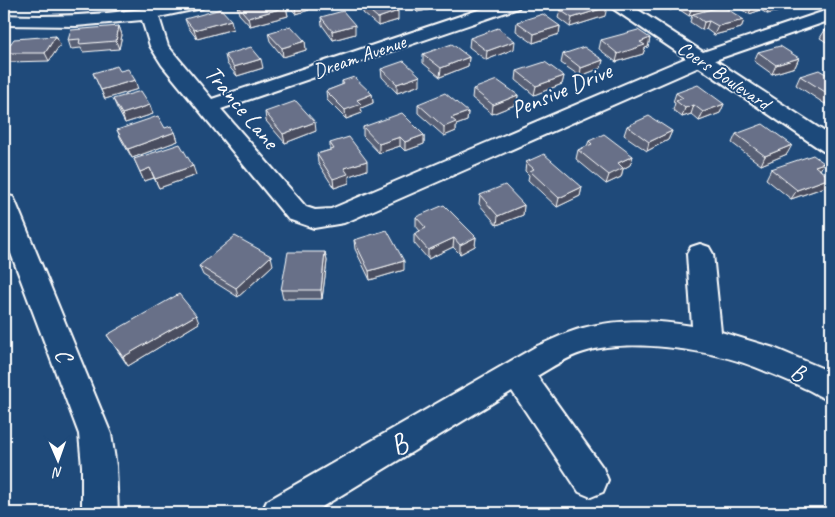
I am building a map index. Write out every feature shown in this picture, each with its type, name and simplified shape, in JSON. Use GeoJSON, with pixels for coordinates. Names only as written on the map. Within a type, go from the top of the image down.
{"type":"FeatureCollection","features":[{"type":"Feature","properties":{"kind":"street"},"geometry":{"type":"LineString","coordinates":[[4,20],[62,22],[149,14],[196,4]]}},
{"type":"Feature","properties":{"kind":"street","name":"Dream Avenue"},"geometry":{"type":"LineString","coordinates":[[206,107],[512,4]]}},
{"type":"Feature","properties":{"kind":"street","name":"Coers Boulevard"},"geometry":{"type":"LineString","coordinates":[[618,4],[831,146]]}},
{"type":"Feature","properties":{"kind":"street","name":"Trance Lane"},"geometry":{"type":"LineString","coordinates":[[149,14],[159,46],[206,107],[297,213],[314,220]]}},
{"type":"Feature","properties":{"kind":"street","name":"Pensive Drive"},"geometry":{"type":"LineString","coordinates":[[314,220],[335,217],[700,58],[831,14]]}},
{"type":"Feature","properties":{"kind":"street","name":"C"},"geometry":{"type":"LineString","coordinates":[[4,203],[95,434],[99,466],[100,513]]}},
{"type":"Feature","properties":{"kind":"street"},"geometry":{"type":"LineString","coordinates":[[700,254],[707,340]]}},
{"type":"Feature","properties":{"kind":"street","name":"B"},"geometry":{"type":"LineString","coordinates":[[279,513],[547,355],[584,340],[629,334],[679,336],[707,340],[740,349],[779,364],[831,388]]}},
{"type":"Feature","properties":{"kind":"street"},"geometry":{"type":"LineString","coordinates":[[517,373],[591,480]]}},
{"type":"Feature","properties":{"kind":"building"},"geometry":{"type":"Polygon","coordinates":[[[283,4],[286,7],[248,18],[237,5],[283,4]]]}},
{"type":"Feature","properties":{"kind":"building"},"geometry":{"type":"Polygon","coordinates":[[[388,4],[398,11],[378,18],[363,5],[388,4]]]}},
{"type":"Feature","properties":{"kind":"building"},"geometry":{"type":"Polygon","coordinates":[[[566,4],[602,4],[607,7],[572,18],[560,10],[571,7],[566,4]]]}},
{"type":"Feature","properties":{"kind":"building"},"geometry":{"type":"Polygon","coordinates":[[[686,4],[705,4],[692,7],[686,4]]]}},
{"type":"Feature","properties":{"kind":"building"},"geometry":{"type":"Polygon","coordinates":[[[723,6],[744,20],[718,26],[709,21],[704,22],[693,14],[723,6]]]}},
{"type":"Feature","properties":{"kind":"building"},"geometry":{"type":"Polygon","coordinates":[[[221,9],[231,20],[194,30],[185,19],[221,9]]]}},
{"type":"Feature","properties":{"kind":"building"},"geometry":{"type":"Polygon","coordinates":[[[343,11],[355,25],[332,31],[321,17],[343,11]]]}},
{"type":"Feature","properties":{"kind":"building"},"geometry":{"type":"Polygon","coordinates":[[[543,14],[560,26],[534,34],[517,22],[543,14]]]}},
{"type":"Feature","properties":{"kind":"building"},"geometry":{"type":"Polygon","coordinates":[[[119,26],[116,41],[79,44],[80,39],[68,40],[71,30],[119,26]]]}},
{"type":"Feature","properties":{"kind":"building"},"geometry":{"type":"Polygon","coordinates":[[[291,26],[305,41],[282,48],[268,33],[291,26]]]}},
{"type":"Feature","properties":{"kind":"building"},"geometry":{"type":"Polygon","coordinates":[[[498,28],[515,41],[487,51],[470,38],[498,28]]]}},
{"type":"Feature","properties":{"kind":"building"},"geometry":{"type":"Polygon","coordinates":[[[638,30],[650,38],[640,42],[645,45],[618,54],[601,40],[638,30]]]}},
{"type":"Feature","properties":{"kind":"building"},"geometry":{"type":"Polygon","coordinates":[[[56,36],[45,53],[4,53],[14,39],[56,36]]]}},
{"type":"Feature","properties":{"kind":"building"},"geometry":{"type":"Polygon","coordinates":[[[452,44],[469,57],[441,68],[423,54],[452,44]]]}},
{"type":"Feature","properties":{"kind":"building"},"geometry":{"type":"Polygon","coordinates":[[[780,46],[799,58],[776,65],[758,52],[780,46]]]}},
{"type":"Feature","properties":{"kind":"building"},"geometry":{"type":"Polygon","coordinates":[[[251,47],[261,59],[234,67],[225,55],[251,47]]]}},
{"type":"Feature","properties":{"kind":"building"},"geometry":{"type":"Polygon","coordinates":[[[584,47],[603,60],[581,68],[563,54],[584,47]]]}},
{"type":"Feature","properties":{"kind":"building"},"geometry":{"type":"Polygon","coordinates":[[[404,61],[420,76],[397,84],[381,69],[404,61]]]}},
{"type":"Feature","properties":{"kind":"building"},"geometry":{"type":"Polygon","coordinates":[[[545,62],[564,76],[536,86],[517,71],[545,62]]]}},
{"type":"Feature","properties":{"kind":"building"},"geometry":{"type":"Polygon","coordinates":[[[117,66],[120,71],[128,69],[135,80],[101,90],[93,73],[117,66]]]}},
{"type":"Feature","properties":{"kind":"building"},"geometry":{"type":"Polygon","coordinates":[[[819,70],[831,77],[831,95],[800,76],[819,70]]]}},
{"type":"Feature","properties":{"kind":"building"},"geometry":{"type":"Polygon","coordinates":[[[354,77],[372,94],[357,100],[361,104],[345,110],[326,91],[344,84],[342,81],[354,77]]]}},
{"type":"Feature","properties":{"kind":"building"},"geometry":{"type":"Polygon","coordinates":[[[497,80],[518,95],[493,105],[473,89],[497,80]]]}},
{"type":"Feature","properties":{"kind":"building"},"geometry":{"type":"Polygon","coordinates":[[[698,85],[724,104],[703,112],[694,105],[685,108],[676,101],[683,98],[676,93],[698,85]]]}},
{"type":"Feature","properties":{"kind":"building"},"geometry":{"type":"Polygon","coordinates":[[[141,91],[150,105],[122,114],[113,99],[141,91]]]}},
{"type":"Feature","properties":{"kind":"building"},"geometry":{"type":"Polygon","coordinates":[[[445,93],[468,112],[451,118],[456,122],[444,127],[418,104],[445,93]]]}},
{"type":"Feature","properties":{"kind":"building"},"geometry":{"type":"Polygon","coordinates":[[[296,101],[315,122],[283,134],[265,112],[296,101]]]}},
{"type":"Feature","properties":{"kind":"building"},"geometry":{"type":"Polygon","coordinates":[[[402,113],[424,135],[405,142],[400,137],[379,144],[363,127],[402,113]]]}},
{"type":"Feature","properties":{"kind":"building"},"geometry":{"type":"Polygon","coordinates":[[[158,116],[165,128],[171,126],[175,132],[128,149],[117,130],[158,116]]]}},
{"type":"Feature","properties":{"kind":"building"},"geometry":{"type":"Polygon","coordinates":[[[649,116],[672,131],[649,142],[627,126],[649,116]]]}},
{"type":"Feature","properties":{"kind":"building"},"geometry":{"type":"Polygon","coordinates":[[[763,124],[792,145],[765,156],[736,134],[763,124]]]}},
{"type":"Feature","properties":{"kind":"building"},"geometry":{"type":"Polygon","coordinates":[[[604,134],[633,156],[618,163],[623,168],[609,175],[578,150],[592,144],[589,141],[604,134]]]}},
{"type":"Feature","properties":{"kind":"building"},"geometry":{"type":"Polygon","coordinates":[[[349,137],[367,161],[344,168],[348,174],[333,179],[317,154],[334,149],[330,143],[349,137]]]}},
{"type":"Feature","properties":{"kind":"building"},"geometry":{"type":"Polygon","coordinates":[[[180,144],[193,166],[155,179],[150,168],[140,172],[134,159],[180,144]]]}},
{"type":"Feature","properties":{"kind":"building"},"geometry":{"type":"Polygon","coordinates":[[[544,154],[582,187],[559,198],[530,171],[534,169],[526,162],[544,154]]]}},
{"type":"Feature","properties":{"kind":"building"},"geometry":{"type":"Polygon","coordinates":[[[813,155],[824,163],[815,166],[830,178],[797,190],[771,169],[813,155]]]}},
{"type":"Feature","properties":{"kind":"building"},"geometry":{"type":"Polygon","coordinates":[[[505,185],[524,205],[498,216],[480,195],[505,185]]]}},
{"type":"Feature","properties":{"kind":"building"},"geometry":{"type":"Polygon","coordinates":[[[444,205],[476,237],[460,245],[454,238],[428,250],[414,234],[426,228],[416,217],[444,205]]]}},
{"type":"Feature","properties":{"kind":"building"},"geometry":{"type":"Polygon","coordinates":[[[387,230],[404,261],[369,271],[354,240],[387,230]]]}},
{"type":"Feature","properties":{"kind":"building"},"geometry":{"type":"Polygon","coordinates":[[[235,236],[271,256],[236,288],[199,266],[235,236]]]}},
{"type":"Feature","properties":{"kind":"building"},"geometry":{"type":"Polygon","coordinates":[[[288,252],[325,252],[321,290],[281,290],[288,252]]]}},
{"type":"Feature","properties":{"kind":"building"},"geometry":{"type":"Polygon","coordinates":[[[179,294],[196,315],[123,357],[107,335],[179,294]]]}}]}
